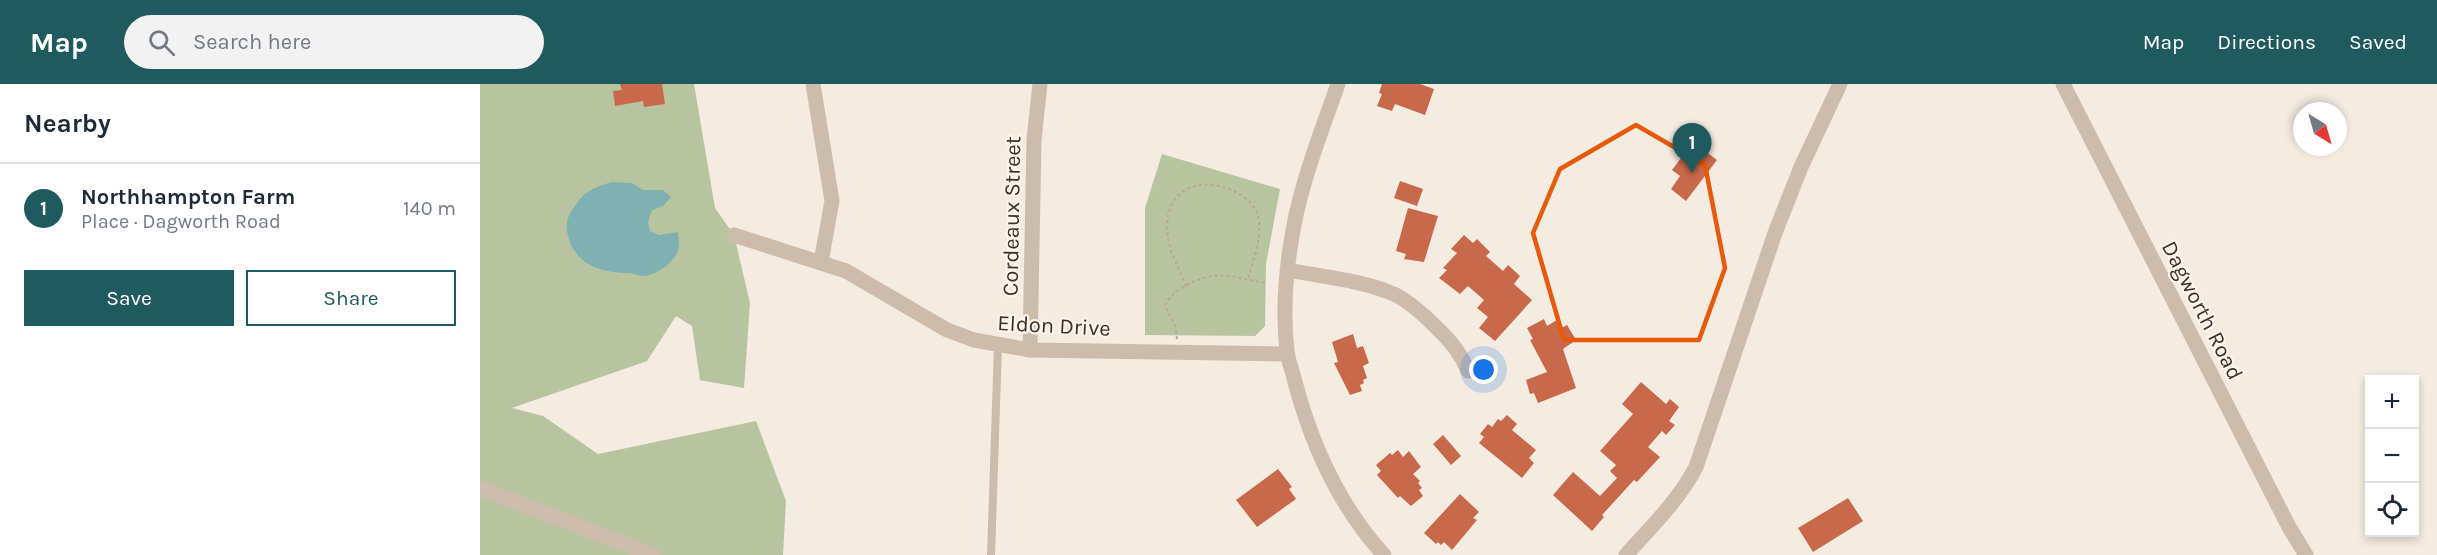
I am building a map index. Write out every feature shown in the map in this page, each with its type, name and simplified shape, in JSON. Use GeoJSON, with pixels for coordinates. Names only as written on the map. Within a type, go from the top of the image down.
{"type":"FeatureCollection","features":[{"type":"Feature","properties":{"kind":"street"},"geometry":{"type":"LineString","coordinates":[[813,84],[832,201],[821,262]]}},
{"type":"Feature","properties":{"kind":"street","name":"Cordeaux Street"},"geometry":{"type":"LineString","coordinates":[[1030,350],[1034,140],[1040,84]]}},
{"type":"Feature","properties":{"kind":"street"},"geometry":{"type":"LineString","coordinates":[[1338,84],[1303,188],[1294,224],[1288,270],[1287,354],[1302,408],[1321,458],[1346,505],[1384,555]]}},
{"type":"Feature","properties":{"kind":"street"},"geometry":{"type":"LineString","coordinates":[[1626,555],[1688,483],[1696,467],[1783,211],[1815,134],[1840,84]]}},
{"type":"Feature","properties":{"kind":"street","name":"Dagworth Road"},"geometry":{"type":"LineString","coordinates":[[2063,84],[2289,527],[2306,555]]}},
{"type":"Feature","properties":{"kind":"street","name":"Eldon Drive"},"geometry":{"type":"LineString","coordinates":[[734,236],[821,262],[854,275],[946,330],[998,346],[1030,350],[1287,354]]}},
{"type":"Feature","properties":{"kind":"street"},"geometry":{"type":"LineString","coordinates":[[1288,270],[1376,288],[1397,296],[1416,309],[1449,340],[1461,355],[1468,371]]}},
{"type":"Feature","properties":{"kind":"street"},"geometry":{"type":"LineString","coordinates":[[480,488],[653,555]]}},
{"type":"Feature","properties":{"kind":"lane"},"geometry":{"type":"LineString","coordinates":[[991,555],[998,346]]}},
{"type":"Feature","properties":{"kind":"path"},"geometry":{"type":"LineString","coordinates":[[1186,286],[1170,248],[1167,225],[1169,212],[1177,195],[1184,189],[1194,186],[1206,185],[1222,188],[1243,197],[1254,207],[1260,223],[1248,279]]}},
{"type":"Feature","properties":{"kind":"path"},"geometry":{"type":"LineString","coordinates":[[1177,339],[1175,325],[1165,306],[1171,296],[1186,286],[1196,280],[1225,274],[1268,283]]}},
{"type":"Feature","properties":{"kind":"highlighted area"},"geometry":{"type":"Polygon","coordinates":[[[1636,125],[1705,165],[1725,268],[1699,340],[1564,340],[1533,233],[1560,169],[1636,125]]]}},
{"type":"Feature","properties":{"kind":"green space"},"geometry":{"type":"Polygon","coordinates":[[[480,84],[694,84],[715,208],[734,235],[750,303],[744,388],[700,380],[692,326],[676,316],[647,361],[512,408],[543,416],[598,454],[756,421],[786,501],[783,555],[480,555],[480,84]]]}},
{"type":"Feature","properties":{"kind":"green space"},"geometry":{"type":"Polygon","coordinates":[[[1162,154],[1280,189],[1266,264],[1265,326],[1255,336],[1145,335],[1145,208],[1162,154]]]}},
{"type":"Feature","properties":{"kind":"water"},"geometry":{"type":"Polygon","coordinates":[[[612,182],[632,183],[643,190],[663,190],[671,197],[663,206],[652,210],[648,222],[650,231],[659,235],[678,232],[679,246],[676,255],[669,264],[658,271],[642,276],[600,269],[583,260],[572,246],[567,225],[574,207],[587,193],[612,182]]]}},
{"type":"Feature","properties":{"kind":"building"},"geometry":{"type":"Polygon","coordinates":[[[620,84],[662,84],[665,104],[644,107],[643,101],[615,106],[613,91],[622,90],[620,84]]]}},
{"type":"Feature","properties":{"kind":"building"},"geometry":{"type":"Polygon","coordinates":[[[1382,84],[1420,84],[1434,89],[1425,115],[1395,104],[1392,111],[1377,106],[1382,94],[1379,93],[1382,84]]]}},
{"type":"Feature","properties":{"kind":"building"},"geometry":{"type":"Polygon","coordinates":[[[1701,148],[1717,160],[1686,201],[1671,189],[1680,176],[1672,170],[1684,154],[1693,160],[1701,148]]]}},
{"type":"Feature","properties":{"kind":"building"},"geometry":{"type":"Polygon","coordinates":[[[1400,181],[1423,189],[1417,206],[1394,198],[1400,181]]]}},
{"type":"Feature","properties":{"kind":"building"},"geometry":{"type":"Polygon","coordinates":[[[1408,208],[1438,216],[1424,262],[1404,259],[1406,254],[1396,251],[1408,208]]]}},
{"type":"Feature","properties":{"kind":"building"},"geometry":{"type":"Polygon","coordinates":[[[1464,235],[1473,243],[1477,239],[1490,252],[1486,256],[1503,271],[1508,265],[1520,276],[1514,284],[1532,300],[1495,341],[1479,328],[1488,317],[1477,308],[1484,300],[1468,286],[1460,294],[1439,278],[1447,270],[1443,268],[1457,253],[1451,249],[1464,235]]]}},
{"type":"Feature","properties":{"kind":"building"},"geometry":{"type":"Polygon","coordinates":[[[1544,319],[1547,326],[1557,320],[1561,328],[1567,325],[1576,340],[1563,349],[1576,388],[1538,403],[1534,393],[1530,394],[1526,380],[1547,372],[1530,340],[1533,339],[1527,328],[1544,319]]]}},
{"type":"Feature","properties":{"kind":"building"},"geometry":{"type":"Polygon","coordinates":[[[1353,334],[1357,348],[1363,346],[1369,363],[1363,366],[1367,378],[1360,385],[1362,391],[1350,395],[1334,363],[1338,362],[1332,342],[1353,334]]]}},
{"type":"Feature","properties":{"kind":"building"},"geometry":{"type":"Polygon","coordinates":[[[1641,382],[1666,404],[1670,399],[1679,407],[1669,421],[1675,425],[1666,435],[1662,431],[1648,447],[1660,457],[1637,482],[1634,480],[1602,515],[1604,517],[1592,531],[1553,495],[1573,472],[1600,496],[1617,478],[1610,471],[1616,465],[1600,451],[1633,414],[1622,404],[1641,382]]]}},
{"type":"Feature","properties":{"kind":"building"},"geometry":{"type":"Polygon","coordinates":[[[1507,415],[1517,424],[1512,430],[1536,450],[1529,458],[1534,463],[1522,478],[1479,443],[1484,437],[1480,434],[1488,424],[1492,427],[1498,419],[1501,421],[1507,415]]]}},
{"type":"Feature","properties":{"kind":"building"},"geometry":{"type":"Polygon","coordinates":[[[1443,435],[1461,456],[1451,465],[1433,444],[1443,435]]]}},
{"type":"Feature","properties":{"kind":"building"},"geometry":{"type":"Polygon","coordinates":[[[1398,450],[1403,457],[1409,451],[1421,467],[1413,474],[1420,481],[1418,483],[1422,488],[1419,490],[1423,496],[1411,506],[1400,496],[1398,498],[1377,475],[1381,471],[1376,465],[1390,453],[1392,455],[1398,450]]]}},
{"type":"Feature","properties":{"kind":"building"},"geometry":{"type":"Polygon","coordinates":[[[1278,469],[1292,487],[1289,489],[1296,499],[1257,527],[1236,500],[1278,469]]]}},
{"type":"Feature","properties":{"kind":"building"},"geometry":{"type":"Polygon","coordinates":[[[1460,494],[1479,512],[1473,518],[1477,520],[1452,550],[1444,542],[1441,545],[1438,542],[1436,544],[1424,533],[1460,494]]]}},
{"type":"Feature","properties":{"kind":"building"},"geometry":{"type":"Polygon","coordinates":[[[1848,498],[1863,521],[1813,552],[1798,528],[1848,498]]]}},
{"type":"Feature","properties":{"kind":"place","name":"Northhampton Farm"},"geometry":{"type":"Point","coordinates":[1692,173]}}]}
